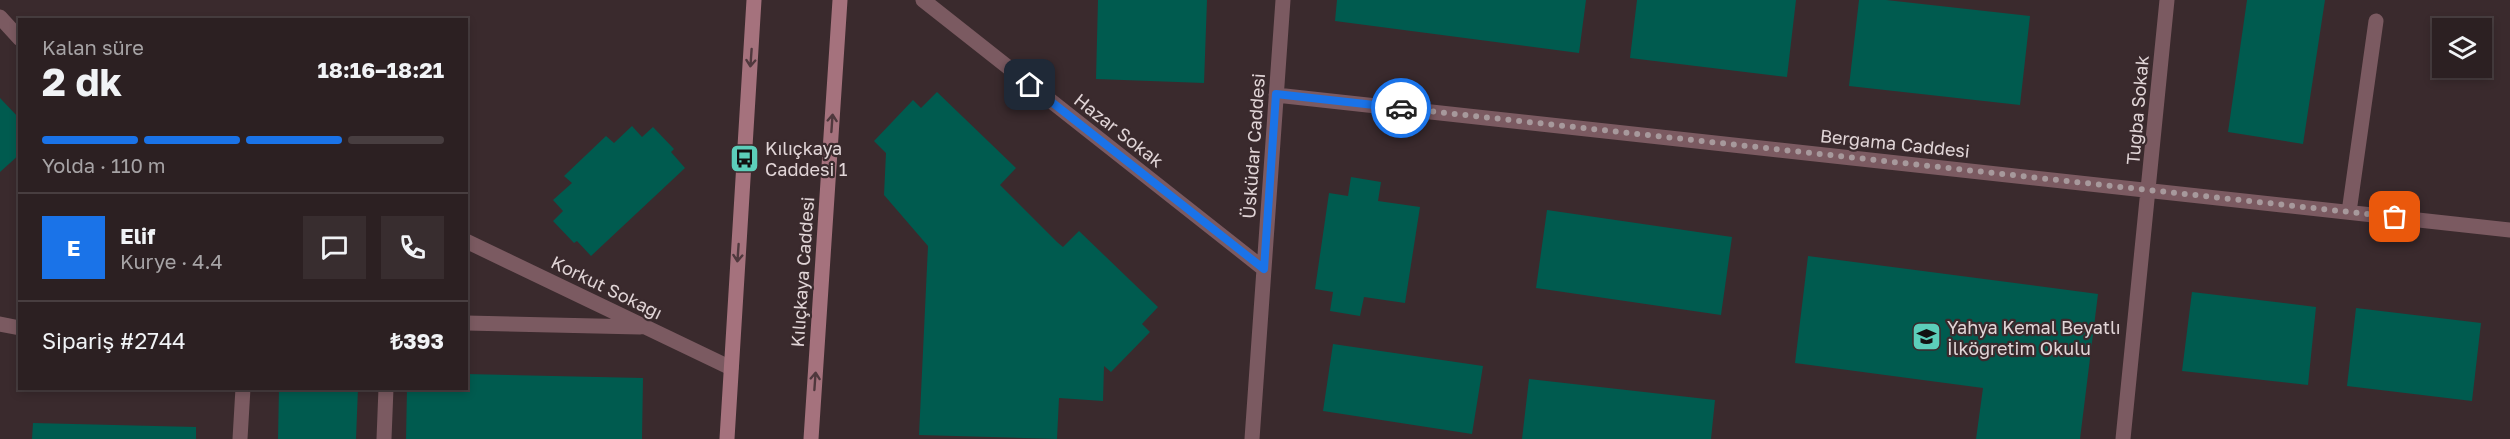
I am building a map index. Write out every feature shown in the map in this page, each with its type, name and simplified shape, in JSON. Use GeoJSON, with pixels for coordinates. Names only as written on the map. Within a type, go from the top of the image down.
{"type":"FeatureCollection","features":[{"type":"Feature","properties":{"kind":"street"},"geometry":{"type":"LineString","coordinates":[[727,439],[754,0]]}},
{"type":"Feature","properties":{"kind":"street","name":"Kılıçkaya Caddesi"},"geometry":{"type":"LineString","coordinates":[[811,439],[840,0]]}},
{"type":"Feature","properties":{"kind":"street","name":"Hazar Sokak"},"geometry":{"type":"LineString","coordinates":[[922,0],[1264,269]]}},
{"type":"Feature","properties":{"kind":"street","name":"Üsküdar Caddesi"},"geometry":{"type":"LineString","coordinates":[[1252,439],[1283,0]]}},
{"type":"Feature","properties":{"kind":"street","name":"Tuğba Sokak"},"geometry":{"type":"LineString","coordinates":[[2123,439],[2167,0]]}},
{"type":"Feature","properties":{"kind":"street"},"geometry":{"type":"LineString","coordinates":[[0,17],[18,37]]}},
{"type":"Feature","properties":{"kind":"street"},"geometry":{"type":"LineString","coordinates":[[2349,212],[2376,21]]}},
{"type":"Feature","properties":{"kind":"street","name":"Bergama Caddesi"},"geometry":{"type":"LineString","coordinates":[[1276,94],[2510,230]]}},
{"type":"Feature","properties":{"kind":"street","name":"Korkut Sokağı"},"geometry":{"type":"LineString","coordinates":[[468,241],[730,368]]}},
{"type":"Feature","properties":{"kind":"street"},"geometry":{"type":"LineString","coordinates":[[468,323],[646,327]]}},
{"type":"Feature","properties":{"kind":"street"},"geometry":{"type":"LineString","coordinates":[[0,324],[18,327]]}},
{"type":"Feature","properties":{"kind":"street"},"geometry":{"type":"LineString","coordinates":[[240,439],[243,390]]}},
{"type":"Feature","properties":{"kind":"street"},"geometry":{"type":"LineString","coordinates":[[384,439],[386,390]]}},
{"type":"Feature","properties":{"kind":"building"},"geometry":{"type":"Polygon","coordinates":[[[1098,0],[1207,0],[1204,83],[1096,79],[1098,0]]]}},
{"type":"Feature","properties":{"kind":"building"},"geometry":{"type":"Polygon","coordinates":[[[1337,0],[1586,0],[1579,53],[1335,21],[1337,0]]]}},
{"type":"Feature","properties":{"kind":"building"},"geometry":{"type":"Polygon","coordinates":[[[1637,0],[1796,0],[1787,77],[1630,58],[1637,0]]]}},
{"type":"Feature","properties":{"kind":"building"},"geometry":{"type":"Polygon","coordinates":[[[1859,0],[1886,0],[2030,16],[2020,105],[1849,86],[1859,0]]]}},
{"type":"Feature","properties":{"kind":"building"},"geometry":{"type":"Polygon","coordinates":[[[2247,0],[2325,0],[2303,144],[2228,132],[2247,0]]]}},
{"type":"Feature","properties":{"kind":"building"},"geometry":{"type":"Polygon","coordinates":[[[937,92],[1016,168],[1000,185],[1057,242],[1063,247],[1079,231],[1158,307],[1142,324],[1150,332],[1111,372],[1104,366],[1103,401],[1059,398],[1057,439],[919,435],[928,246],[884,195],[886,153],[874,141],[913,100],[921,108],[937,92]]]}},
{"type":"Feature","properties":{"kind":"building"},"geometry":{"type":"Polygon","coordinates":[[[0,98],[18,117],[18,156],[0,172],[0,98]]]}},
{"type":"Feature","properties":{"kind":"building"},"geometry":{"type":"Polygon","coordinates":[[[632,126],[642,137],[653,127],[674,149],[671,152],[685,168],[591,256],[577,241],[574,243],[553,221],[563,211],[553,200],[572,183],[564,176],[606,136],[614,143],[632,126]]]}},
{"type":"Feature","properties":{"kind":"building"},"geometry":{"type":"Polygon","coordinates":[[[1351,177],[1381,182],[1378,201],[1420,207],[1405,303],[1364,297],[1360,316],[1330,311],[1333,292],[1315,289],[1329,193],[1348,196],[1351,177]]]}},
{"type":"Feature","properties":{"kind":"building"},"geometry":{"type":"Polygon","coordinates":[[[1547,210],[1732,237],[1721,315],[1536,288],[1547,210]]]}},
{"type":"Feature","properties":{"kind":"building"},"geometry":{"type":"Polygon","coordinates":[[[1808,256],[2098,294],[2080,439],[1976,439],[1983,388],[1795,363],[1808,256]]]}},
{"type":"Feature","properties":{"kind":"building"},"geometry":{"type":"Polygon","coordinates":[[[2192,292],[2316,307],[2308,385],[2182,371],[2192,292]]]}},
{"type":"Feature","properties":{"kind":"building"},"geometry":{"type":"Polygon","coordinates":[[[2356,308],[2481,323],[2472,401],[2347,386],[2356,308]]]}},
{"type":"Feature","properties":{"kind":"building"},"geometry":{"type":"Polygon","coordinates":[[[1333,344],[1483,366],[1472,434],[1323,411],[1333,344]]]}},
{"type":"Feature","properties":{"kind":"building"},"geometry":{"type":"Polygon","coordinates":[[[468,374],[643,378],[642,439],[406,439],[407,390],[468,390],[468,374]]]}},
{"type":"Feature","properties":{"kind":"building"},"geometry":{"type":"Polygon","coordinates":[[[1529,379],[1715,400],[1711,439],[1522,439],[1529,379]]]}},
{"type":"Feature","properties":{"kind":"building"},"geometry":{"type":"Polygon","coordinates":[[[279,390],[358,390],[356,439],[278,439],[279,390]]]}},
{"type":"Feature","properties":{"kind":"building"},"geometry":{"type":"Polygon","coordinates":[[[33,423],[196,427],[196,439],[32,439],[33,423]]]}},
{"type":"Feature","properties":{"kind":"way so far"},"geometry":{"type":"LineString","coordinates":[[1401,108],[2395,217]]}},
{"type":"Feature","properties":{"kind":"place","name":"Kılıçkaya Caddesi 1"},"geometry":{"type":"Point","coordinates":[744,158]}},
{"type":"Feature","properties":{"kind":"place","name":"Yahya Kemal Beyatlı İlköğretim Okulu"},"geometry":{"type":"Point","coordinates":[1926,337]}},
{"type":"Feature","properties":{"kind":"route"},"geometry":{"type":"LineString","coordinates":[[1030,85],[1264,269],[1276,94],[1401,108]]}}]}
